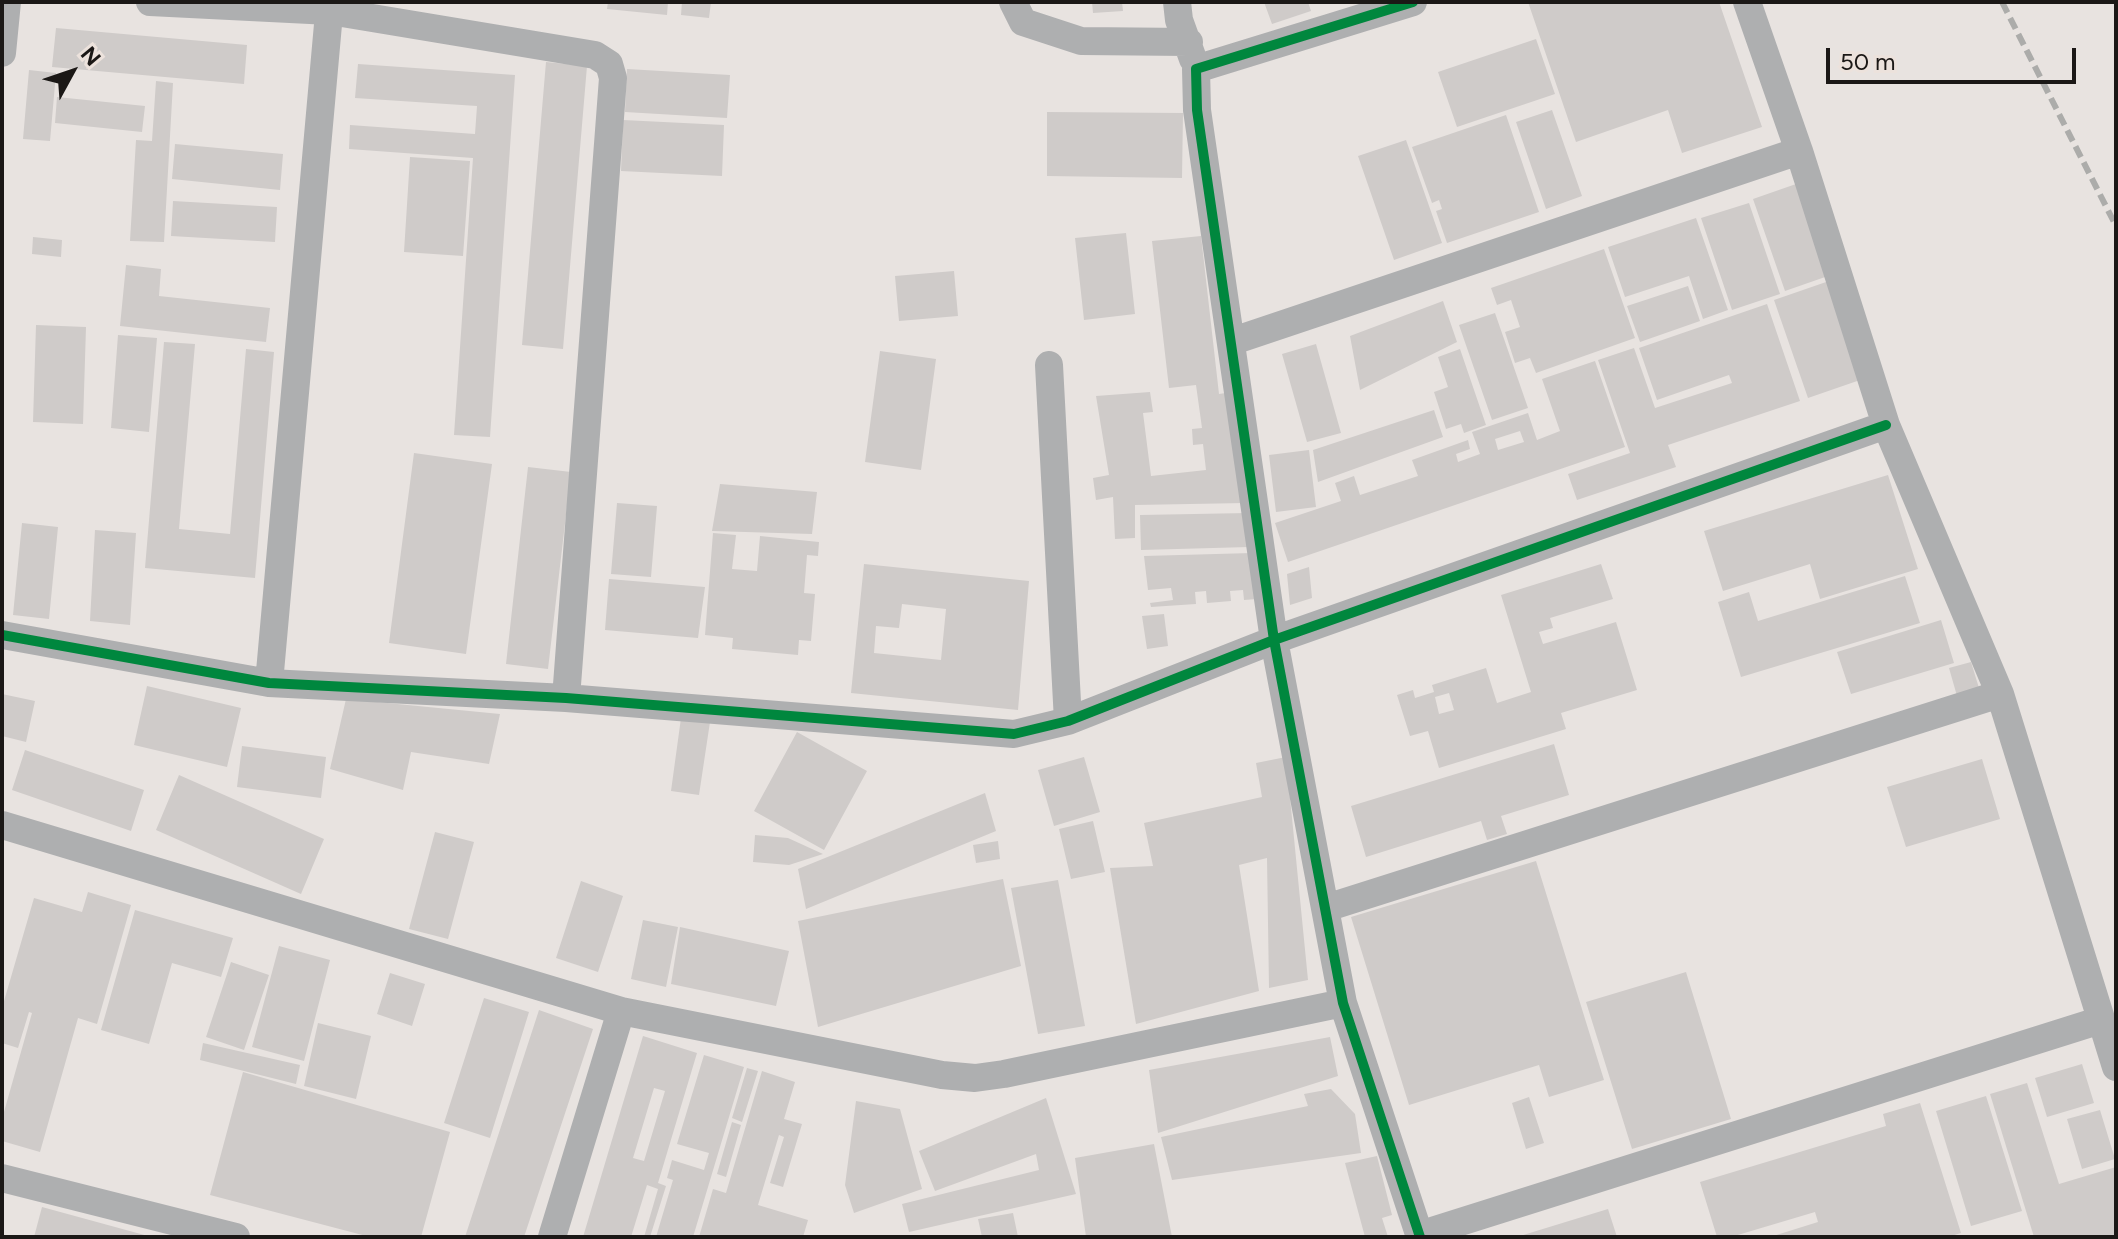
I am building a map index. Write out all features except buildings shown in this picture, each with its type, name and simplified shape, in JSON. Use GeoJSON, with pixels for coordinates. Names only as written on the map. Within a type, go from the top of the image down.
{"type":"FeatureCollection","features":[{"type":"Feature","properties":{"kind":"street"},"geometry":{"type":"LineString","coordinates":[[2,53],[7,2]]}},
{"type":"Feature","properties":{"kind":"street"},"geometry":{"type":"LineString","coordinates":[[150,2],[330,7],[595,55],[609,64],[613,78],[566,698]]}},
{"type":"Feature","properties":{"kind":"street"},"geometry":{"type":"LineString","coordinates":[[1013,2],[1023,22],[1081,41],[1192,56],[1413,2]]}},
{"type":"Feature","properties":{"kind":"street"},"geometry":{"type":"LineString","coordinates":[[1177,2],[1179,20],[1192,56],[1197,110],[1233,341],[1274,640],[1343,1003],[1419,1236],[2101,1020]]}},
{"type":"Feature","properties":{"kind":"street"},"geometry":{"type":"LineString","coordinates":[[1747,2],[1799,151],[1886,425],[2000,694],[2116,1067]]}},
{"type":"Feature","properties":{"kind":"street"},"geometry":{"type":"LineString","coordinates":[[269,683],[330,7]]}},
{"type":"Feature","properties":{"kind":"street"},"geometry":{"type":"LineString","coordinates":[[1233,341],[1799,151]]}},
{"type":"Feature","properties":{"kind":"street"},"geometry":{"type":"LineString","coordinates":[[1049,365],[1068,721]]}},
{"type":"Feature","properties":{"kind":"street"},"geometry":{"type":"LineString","coordinates":[[2,635],[269,683],[566,698],[1014,734],[1068,721],[1274,640],[1886,425]]}},
{"type":"Feature","properties":{"kind":"street"},"geometry":{"type":"LineString","coordinates":[[1326,908],[2000,694]]}},
{"type":"Feature","properties":{"kind":"street"},"geometry":{"type":"LineString","coordinates":[[2,825],[621,1011],[942,1075],[975,1078],[1343,1003]]}},
{"type":"Feature","properties":{"kind":"street"},"geometry":{"type":"LineString","coordinates":[[552,1237],[621,1011]]}},
{"type":"Feature","properties":{"kind":"street"},"geometry":{"type":"LineString","coordinates":[[2,1178],[236,1237]]}},
{"type":"Feature","properties":{"kind":"railway"},"geometry":{"type":"LineString","coordinates":[[2002,2],[2116,226]]}},
{"type":"Feature","properties":{"kind":"cycle path"},"geometry":{"type":"LineString","coordinates":[[1413,2],[1196,69],[1197,110],[1274,640],[1343,1003],[1420,1237]]}},
{"type":"Feature","properties":{"kind":"cycle path"},"geometry":{"type":"LineString","coordinates":[[2,635],[269,683],[566,698],[1014,734],[1068,721],[1274,640],[1886,425]]}}]}
